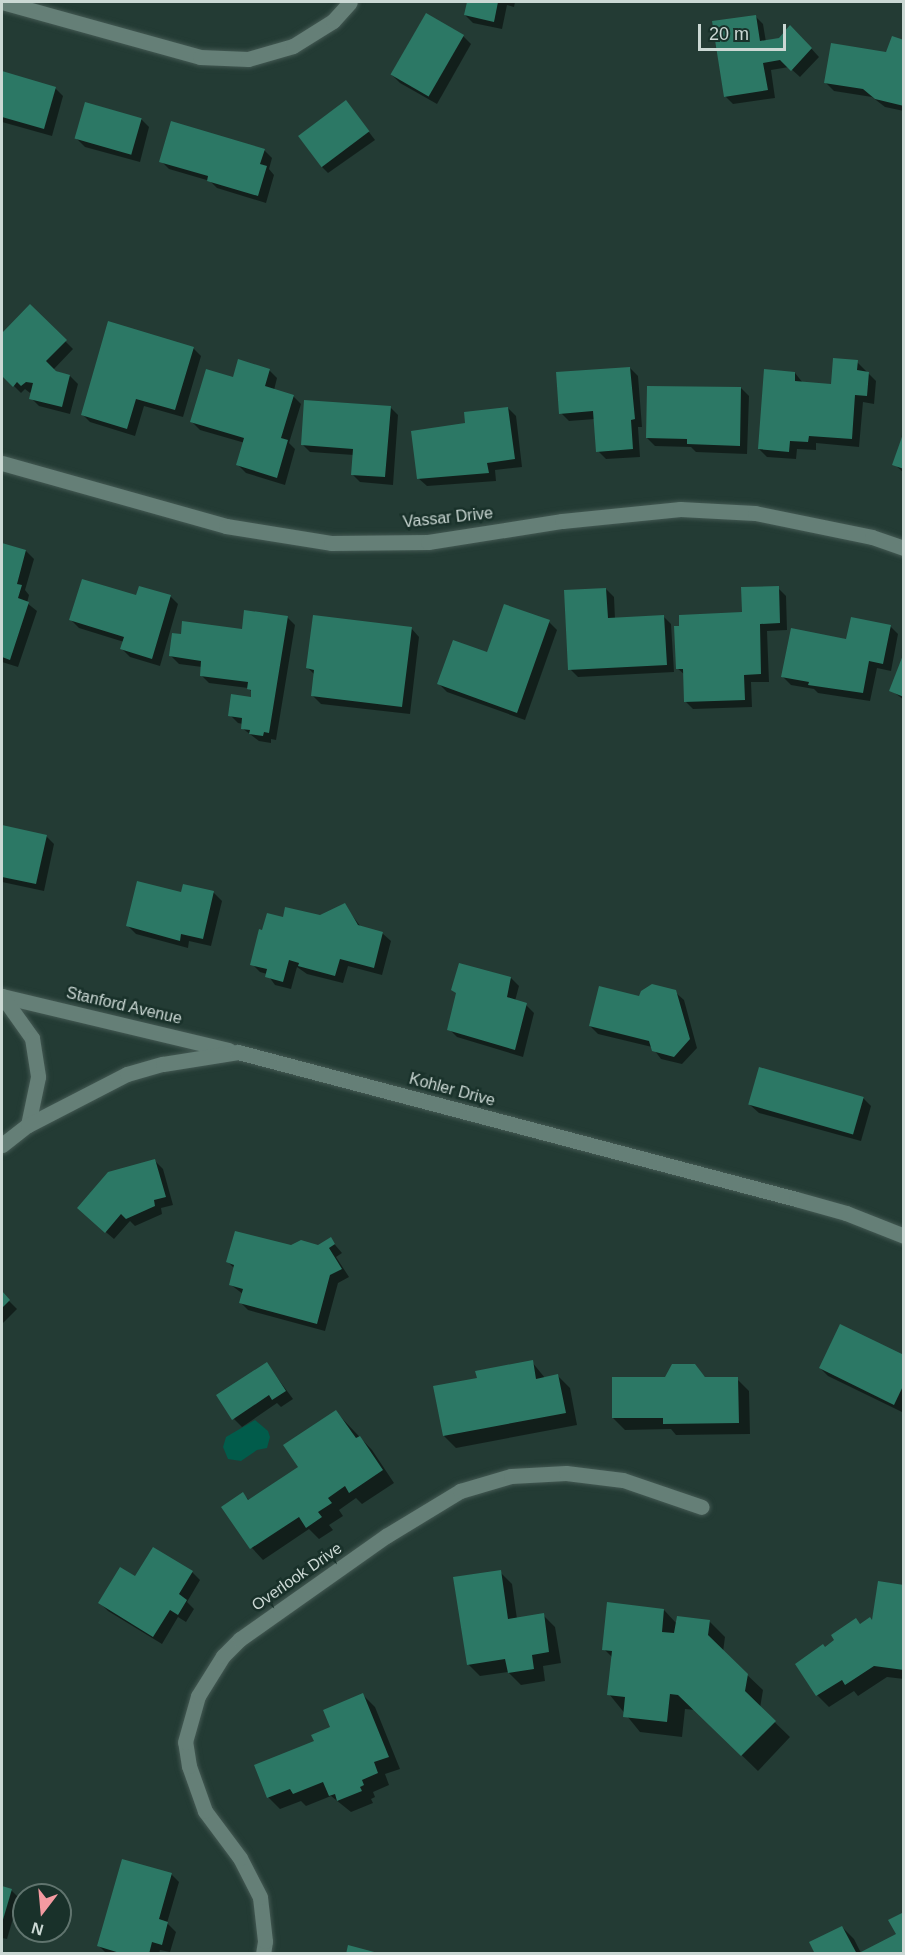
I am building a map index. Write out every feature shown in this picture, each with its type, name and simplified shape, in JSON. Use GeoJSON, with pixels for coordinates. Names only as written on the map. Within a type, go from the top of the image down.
{"type":"FeatureCollection","features":[{"type":"Feature","properties":{"kind":"street"},"geometry":{"type":"LineString","coordinates":[[2,2],[200,57],[248,59],[293,46],[333,21],[350,2]]}},
{"type":"Feature","properties":{"kind":"street","name":"Vassar Drive"},"geometry":{"type":"LineString","coordinates":[[2,463],[226,526],[331,543],[428,542],[562,521],[680,509],[754,513],[872,537],[903,548]]}},
{"type":"Feature","properties":{"kind":"street"},"geometry":{"type":"LineString","coordinates":[[2,996],[32,1038],[38,1077],[28,1125]]}},
{"type":"Feature","properties":{"kind":"street","name":"Stanford Avenue"},"geometry":{"type":"LineString","coordinates":[[2,996],[238,1052]]}},
{"type":"Feature","properties":{"kind":"street","name":"Kohler Drive"},"geometry":{"type":"LineString","coordinates":[[2,1145],[28,1125],[127,1074],[163,1064],[238,1052],[826,1208],[903,1236]]}},
{"type":"Feature","properties":{"kind":"street","name":"Overlook Drive"},"geometry":{"type":"LineString","coordinates":[[263,1953],[265,1941],[260,1897],[240,1858],[205,1811],[189,1766],[185,1742],[198,1696],[223,1656],[240,1639],[386,1536],[460,1491],[511,1476],[566,1473],[623,1480],[702,1507]]}},
{"type":"Feature","properties":{"kind":"shaded area"},"geometry":{"type":"Polygon","coordinates":[[[255,1420],[268,1431],[270,1437],[267,1448],[257,1450],[241,1461],[228,1459],[223,1447],[226,1437],[255,1420]]]}},
{"type":"Feature","properties":{"kind":"building"},"geometry":{"type":"Polygon","coordinates":[[[467,2],[498,2],[494,22],[464,15],[467,2]]]}},
{"type":"Feature","properties":{"kind":"building"},"geometry":{"type":"Polygon","coordinates":[[[426,13],[464,35],[429,96],[390,74],[426,13]]]}},
{"type":"Feature","properties":{"kind":"building"},"geometry":{"type":"Polygon","coordinates":[[[756,15],[760,41],[779,38],[790,25],[812,48],[791,71],[780,60],[763,63],[768,90],[724,97],[712,21],[756,15]]]}},
{"type":"Feature","properties":{"kind":"building"},"geometry":{"type":"Polygon","coordinates":[[[892,36],[904,40],[904,106],[875,99],[863,89],[824,83],[831,43],[886,52],[892,36]]]}},
{"type":"Feature","properties":{"kind":"building"},"geometry":{"type":"Polygon","coordinates":[[[2,71],[56,87],[44,129],[2,117],[2,71]]]}},
{"type":"Feature","properties":{"kind":"building"},"geometry":{"type":"Polygon","coordinates":[[[346,100],[369,131],[322,167],[298,136],[346,100]]]}},
{"type":"Feature","properties":{"kind":"building"},"geometry":{"type":"Polygon","coordinates":[[[85,102],[142,118],[131,155],[75,139],[85,102]]]}},
{"type":"Feature","properties":{"kind":"building"},"geometry":{"type":"Polygon","coordinates":[[[171,121],[265,149],[260,164],[267,166],[258,196],[207,181],[208,176],[159,162],[171,121]]]}},
{"type":"Feature","properties":{"kind":"building"},"geometry":{"type":"Polygon","coordinates":[[[30,304],[67,340],[46,361],[56,371],[70,375],[62,407],[29,399],[33,383],[26,382],[21,386],[17,382],[13,387],[2,376],[2,333],[30,304]]]}},
{"type":"Feature","properties":{"kind":"building"},"geometry":{"type":"Polygon","coordinates":[[[108,321],[194,347],[175,410],[136,399],[127,429],[81,415],[108,321]]]}},
{"type":"Feature","properties":{"kind":"building"},"geometry":{"type":"Polygon","coordinates":[[[833,358],[858,360],[857,370],[869,372],[867,396],[855,395],[852,439],[809,436],[808,442],[790,441],[789,452],[758,449],[764,369],[795,372],[795,381],[831,384],[833,358]]]}},
{"type":"Feature","properties":{"kind":"building"},"geometry":{"type":"Polygon","coordinates":[[[238,359],[270,369],[265,386],[294,395],[281,438],[288,440],[277,478],[236,465],[244,438],[190,422],[206,369],[233,377],[238,359]]]}},
{"type":"Feature","properties":{"kind":"building"},"geometry":{"type":"Polygon","coordinates":[[[630,367],[635,419],[631,420],[633,449],[596,452],[593,411],[559,414],[556,372],[630,367]]]}},
{"type":"Feature","properties":{"kind":"building"},"geometry":{"type":"Polygon","coordinates":[[[647,386],[741,387],[740,446],[687,444],[687,439],[646,438],[647,386]]]}},
{"type":"Feature","properties":{"kind":"building"},"geometry":{"type":"Polygon","coordinates":[[[304,400],[391,406],[385,477],[351,475],[353,449],[301,445],[304,400]]]}},
{"type":"Feature","properties":{"kind":"building"},"geometry":{"type":"Polygon","coordinates":[[[508,407],[515,459],[487,463],[489,473],[417,479],[411,431],[465,423],[464,412],[508,407]]]}},
{"type":"Feature","properties":{"kind":"building"},"geometry":{"type":"Polygon","coordinates":[[[904,434],[904,469],[892,465],[904,434]]]}},
{"type":"Feature","properties":{"kind":"building"},"geometry":{"type":"Polygon","coordinates":[[[2,543],[26,550],[17,584],[22,585],[18,598],[29,602],[10,660],[2,657],[2,543]]]}},
{"type":"Feature","properties":{"kind":"building"},"geometry":{"type":"Polygon","coordinates":[[[82,579],[136,595],[139,586],[171,595],[152,659],[120,649],[124,637],[69,620],[82,579]]]}},
{"type":"Feature","properties":{"kind":"building"},"geometry":{"type":"Polygon","coordinates":[[[779,586],[780,623],[760,624],[761,674],[744,675],[745,700],[684,702],[683,669],[676,669],[674,626],[679,626],[679,615],[742,612],[741,587],[779,586]]]}},
{"type":"Feature","properties":{"kind":"building"},"geometry":{"type":"Polygon","coordinates":[[[606,588],[608,618],[664,615],[667,665],[568,670],[564,590],[606,588]]]}},
{"type":"Feature","properties":{"kind":"building"},"geometry":{"type":"Polygon","coordinates":[[[504,604],[550,620],[517,713],[437,684],[453,640],[487,652],[504,604]]]}},
{"type":"Feature","properties":{"kind":"building"},"geometry":{"type":"Polygon","coordinates":[[[244,610],[288,616],[269,733],[264,732],[263,736],[249,734],[250,730],[241,729],[242,718],[228,716],[231,694],[251,697],[251,690],[247,689],[248,682],[200,676],[201,661],[169,656],[172,633],[181,634],[182,621],[242,629],[244,610]]]}},
{"type":"Feature","properties":{"kind":"building"},"geometry":{"type":"Polygon","coordinates":[[[313,615],[412,627],[402,707],[311,696],[314,670],[306,668],[313,615]]]}},
{"type":"Feature","properties":{"kind":"building"},"geometry":{"type":"Polygon","coordinates":[[[851,617],[891,625],[883,664],[869,661],[863,693],[808,685],[809,682],[781,677],[791,628],[846,639],[851,617]]]}},
{"type":"Feature","properties":{"kind":"building"},"geometry":{"type":"Polygon","coordinates":[[[904,655],[904,697],[889,691],[904,655]]]}},
{"type":"Feature","properties":{"kind":"building"},"geometry":{"type":"Polygon","coordinates":[[[2,825],[47,835],[36,884],[2,877],[2,825]]]}},
{"type":"Feature","properties":{"kind":"building"},"geometry":{"type":"Polygon","coordinates":[[[137,881],[181,892],[183,884],[214,891],[203,939],[181,934],[180,941],[126,926],[137,881]]]}},
{"type":"Feature","properties":{"kind":"building"},"geometry":{"type":"Polygon","coordinates":[[[345,903],[358,925],[383,932],[374,968],[340,959],[335,976],[298,966],[299,963],[289,960],[283,982],[265,977],[267,969],[250,965],[259,929],[262,930],[267,913],[283,917],[285,907],[320,915],[345,903]]]}},
{"type":"Feature","properties":{"kind":"building"},"geometry":{"type":"Polygon","coordinates":[[[459,963],[511,977],[507,997],[527,1003],[515,1050],[447,1030],[456,993],[451,990],[459,963]]]}},
{"type":"Feature","properties":{"kind":"building"},"geometry":{"type":"Polygon","coordinates":[[[652,984],[676,990],[690,1039],[674,1057],[652,1051],[649,1041],[589,1026],[599,986],[639,996],[641,991],[652,984]]]}},
{"type":"Feature","properties":{"kind":"building"},"geometry":{"type":"Polygon","coordinates":[[[759,1067],[864,1097],[853,1135],[748,1104],[759,1067]]]}},
{"type":"Feature","properties":{"kind":"building"},"geometry":{"type":"Polygon","coordinates":[[[155,1159],[166,1197],[154,1200],[155,1206],[126,1219],[121,1214],[105,1233],[77,1208],[108,1172],[155,1159]]]}},
{"type":"Feature","properties":{"kind":"building"},"geometry":{"type":"Polygon","coordinates":[[[235,1231],[291,1245],[301,1240],[318,1245],[331,1237],[335,1244],[329,1248],[342,1269],[330,1275],[317,1324],[239,1303],[243,1289],[229,1285],[234,1265],[226,1262],[235,1231]]]}},
{"type":"Feature","properties":{"kind":"building"},"geometry":{"type":"Polygon","coordinates":[[[2,1291],[10,1300],[2,1308],[2,1291]]]}},
{"type":"Feature","properties":{"kind":"building"},"geometry":{"type":"Polygon","coordinates":[[[840,1324],[904,1355],[904,1384],[894,1405],[819,1368],[840,1324]]]}},
{"type":"Feature","properties":{"kind":"building"},"geometry":{"type":"Polygon","coordinates":[[[533,1360],[536,1379],[558,1374],[566,1413],[443,1436],[433,1386],[477,1378],[475,1371],[533,1360]]]}},
{"type":"Feature","properties":{"kind":"building"},"geometry":{"type":"Polygon","coordinates":[[[267,1362],[286,1391],[272,1400],[269,1395],[232,1420],[216,1395],[267,1362]]]}},
{"type":"Feature","properties":{"kind":"building"},"geometry":{"type":"Polygon","coordinates":[[[672,1364],[695,1364],[705,1377],[738,1377],[739,1423],[663,1424],[663,1418],[612,1418],[612,1377],[665,1377],[672,1364]]]}},
{"type":"Feature","properties":{"kind":"building"},"geometry":{"type":"Polygon","coordinates":[[[336,1410],[356,1438],[360,1436],[383,1470],[349,1493],[345,1486],[328,1498],[332,1503],[318,1512],[322,1517],[306,1528],[299,1517],[250,1549],[221,1507],[243,1492],[248,1500],[298,1467],[283,1445],[336,1410]]]}},
{"type":"Feature","properties":{"kind":"building"},"geometry":{"type":"Polygon","coordinates":[[[153,1547],[193,1571],[179,1594],[187,1600],[178,1615],[170,1610],[153,1637],[98,1603],[120,1567],[135,1576],[153,1547]]]}},
{"type":"Feature","properties":{"kind":"building"},"geometry":{"type":"Polygon","coordinates":[[[501,1570],[508,1619],[544,1613],[549,1652],[532,1655],[534,1669],[508,1673],[505,1659],[467,1665],[453,1577],[501,1570]]]}},
{"type":"Feature","properties":{"kind":"building"},"geometry":{"type":"Polygon","coordinates":[[[878,1581],[904,1585],[904,1670],[874,1666],[845,1685],[842,1680],[816,1696],[795,1664],[823,1644],[825,1647],[834,1640],[831,1635],[856,1618],[860,1624],[870,1617],[872,1620],[878,1581]]]}},
{"type":"Feature","properties":{"kind":"building"},"geometry":{"type":"Polygon","coordinates":[[[607,1602],[664,1609],[662,1632],[674,1633],[677,1616],[710,1620],[708,1635],[748,1674],[745,1691],[776,1721],[741,1756],[678,1695],[670,1694],[667,1722],[623,1717],[625,1697],[607,1695],[612,1651],[602,1650],[607,1602]]]}},
{"type":"Feature","properties":{"kind":"building"},"geometry":{"type":"Polygon","coordinates":[[[363,1693],[389,1757],[374,1762],[378,1773],[362,1780],[364,1785],[360,1787],[362,1791],[337,1801],[335,1794],[329,1796],[323,1782],[293,1794],[290,1789],[267,1798],[254,1765],[314,1741],[311,1735],[330,1727],[323,1710],[363,1693]]]}},
{"type":"Feature","properties":{"kind":"building"},"geometry":{"type":"Polygon","coordinates":[[[122,1859],[172,1873],[159,1919],[168,1922],[162,1945],[152,1942],[149,1954],[123,1954],[97,1946],[122,1859]]]}},
{"type":"Feature","properties":{"kind":"building"},"geometry":{"type":"Polygon","coordinates":[[[2,1886],[12,1889],[2,1923],[2,1886]]]}},
{"type":"Feature","properties":{"kind":"building"},"geometry":{"type":"Polygon","coordinates":[[[904,1912],[904,1954],[857,1954],[896,1934],[888,1920],[904,1912]]]}},
{"type":"Feature","properties":{"kind":"building"},"geometry":{"type":"Polygon","coordinates":[[[842,1926],[857,1954],[815,1954],[809,1942],[842,1926]]]}},
{"type":"Feature","properties":{"kind":"building"},"geometry":{"type":"Polygon","coordinates":[[[348,1945],[378,1953],[378,1954],[346,1954],[348,1945]]]}}]}
